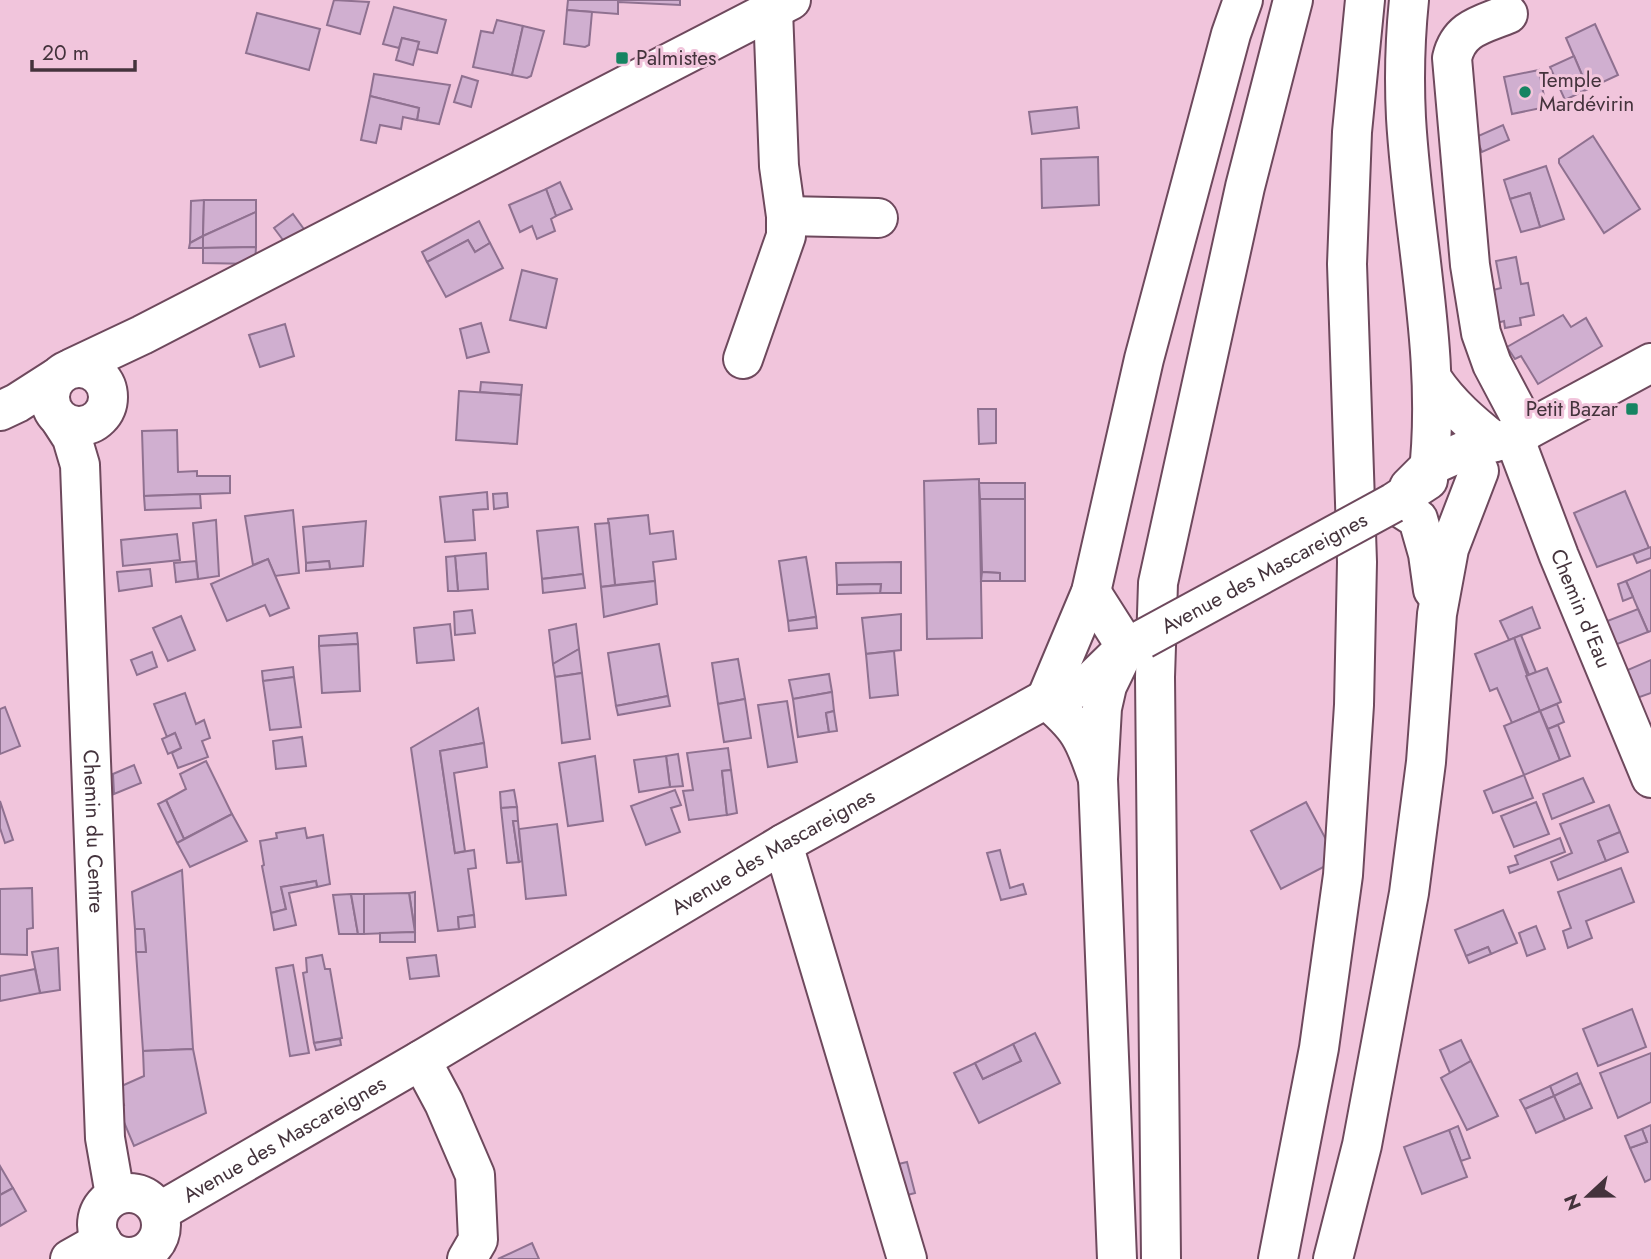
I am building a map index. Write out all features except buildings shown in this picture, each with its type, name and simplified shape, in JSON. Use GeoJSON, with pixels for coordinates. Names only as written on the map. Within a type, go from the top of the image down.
{"type":"FeatureCollection","features":[{"type":"Feature","properties":{"kind":"main road"},"geometry":{"type":"LineString","coordinates":[[1098,779],[1087,744],[1072,721],[1046,699],[1091,592],[1144,359],[1231,34],[1243,0]]}},
{"type":"Feature","properties":{"kind":"main road"},"geometry":{"type":"LineString","coordinates":[[1161,1259],[1155,677],[1158,583],[1245,187],[1293,0]]}},
{"type":"Feature","properties":{"kind":"main road"},"geometry":{"type":"LineString","coordinates":[[1278,1259],[1319,1048],[1343,875],[1354,705],[1357,562],[1347,264],[1352,132],[1365,0]]}},
{"type":"Feature","properties":{"kind":"main road"},"geometry":{"type":"LineString","coordinates":[[1392,503],[1428,481],[1433,452],[1433,380],[1406,119],[1404,54],[1409,0]]}},
{"type":"Feature","properties":{"kind":"main road"},"geometry":{"type":"LineString","coordinates":[[9,407],[61,395],[142,335],[782,5],[779,166],[786,236],[743,359]]}},
{"type":"Feature","properties":{"kind":"main road","name":"Chemin d'Eau"},"geometry":{"type":"LineString","coordinates":[[1508,14],[1466,32],[1455,43],[1452,58],[1470,265],[1481,333],[1492,364],[1504,445],[1559,555],[1651,778]]}},
{"type":"Feature","properties":{"kind":"main road"},"geometry":{"type":"LineString","coordinates":[[786,216],[878,218]]}},
{"type":"Feature","properties":{"kind":"main road","name":"Chemin du Centre"},"geometry":{"type":"LineString","coordinates":[[80,465],[118,375],[142,335]]}},
{"type":"Feature","properties":{"kind":"main road"},"geometry":{"type":"LineString","coordinates":[[1392,503],[1504,445],[1651,363]]}},
{"type":"Feature","properties":{"kind":"main road"},"geometry":{"type":"LineString","coordinates":[[90,370],[105,383],[108,392],[106,407],[98,420],[80,427],[61,395],[90,370]]}},
{"type":"Feature","properties":{"kind":"main road"},"geometry":{"type":"LineString","coordinates":[[1433,380],[1446,398],[1470,422],[1504,445]]}},
{"type":"Feature","properties":{"kind":"main road","name":"Chemin du Centre"},"geometry":{"type":"LineString","coordinates":[[61,395],[80,465],[105,1138],[115,1195]]}},
{"type":"Feature","properties":{"kind":"main road"},"geometry":{"type":"LineString","coordinates":[[1430,467],[1466,450],[1504,445]]}},
{"type":"Feature","properties":{"kind":"main road"},"geometry":{"type":"LineString","coordinates":[[1333,1259],[1362,1145],[1409,893],[1426,762],[1437,614],[1449,549],[1460,515],[1504,445]]}},
{"type":"Feature","properties":{"kind":"main road"},"geometry":{"type":"LineString","coordinates":[[1392,503],[1418,519],[1429,554],[1437,614]]}},
{"type":"Feature","properties":{"kind":"main road","name":"Avenue des Mascareignes"},"geometry":{"type":"LineString","coordinates":[[159,1212],[421,1060],[783,844],[1046,699],[1087,685],[1134,643],[1392,503]]}},
{"type":"Feature","properties":{"kind":"main road"},"geometry":{"type":"LineString","coordinates":[[1091,592],[1134,643],[1107,686],[1102,708],[1098,779],[1117,1259]]}},
{"type":"Feature","properties":{"kind":"main road"},"geometry":{"type":"LineString","coordinates":[[783,844],[907,1259]]}},
{"type":"Feature","properties":{"kind":"main road"},"geometry":{"type":"LineString","coordinates":[[421,1060],[444,1102],[475,1175],[478,1241],[467,1259]]}},
{"type":"Feature","properties":{"kind":"main road"},"geometry":{"type":"LineString","coordinates":[[125,1193],[145,1197],[159,1212],[160,1232],[156,1242],[139,1255],[86,1250],[98,1231],[101,1210],[115,1195],[125,1193]]}},
{"type":"Feature","properties":{"kind":"place","name":"Palmistes"},"geometry":{"type":"Point","coordinates":[622,58]}},
{"type":"Feature","properties":{"kind":"place","name":"Temple Mardévirin"},"geometry":{"type":"Point","coordinates":[1525,92]}},
{"type":"Feature","properties":{"kind":"place","name":"Petit Bazar"},"geometry":{"type":"Point","coordinates":[1632,409]}}]}
